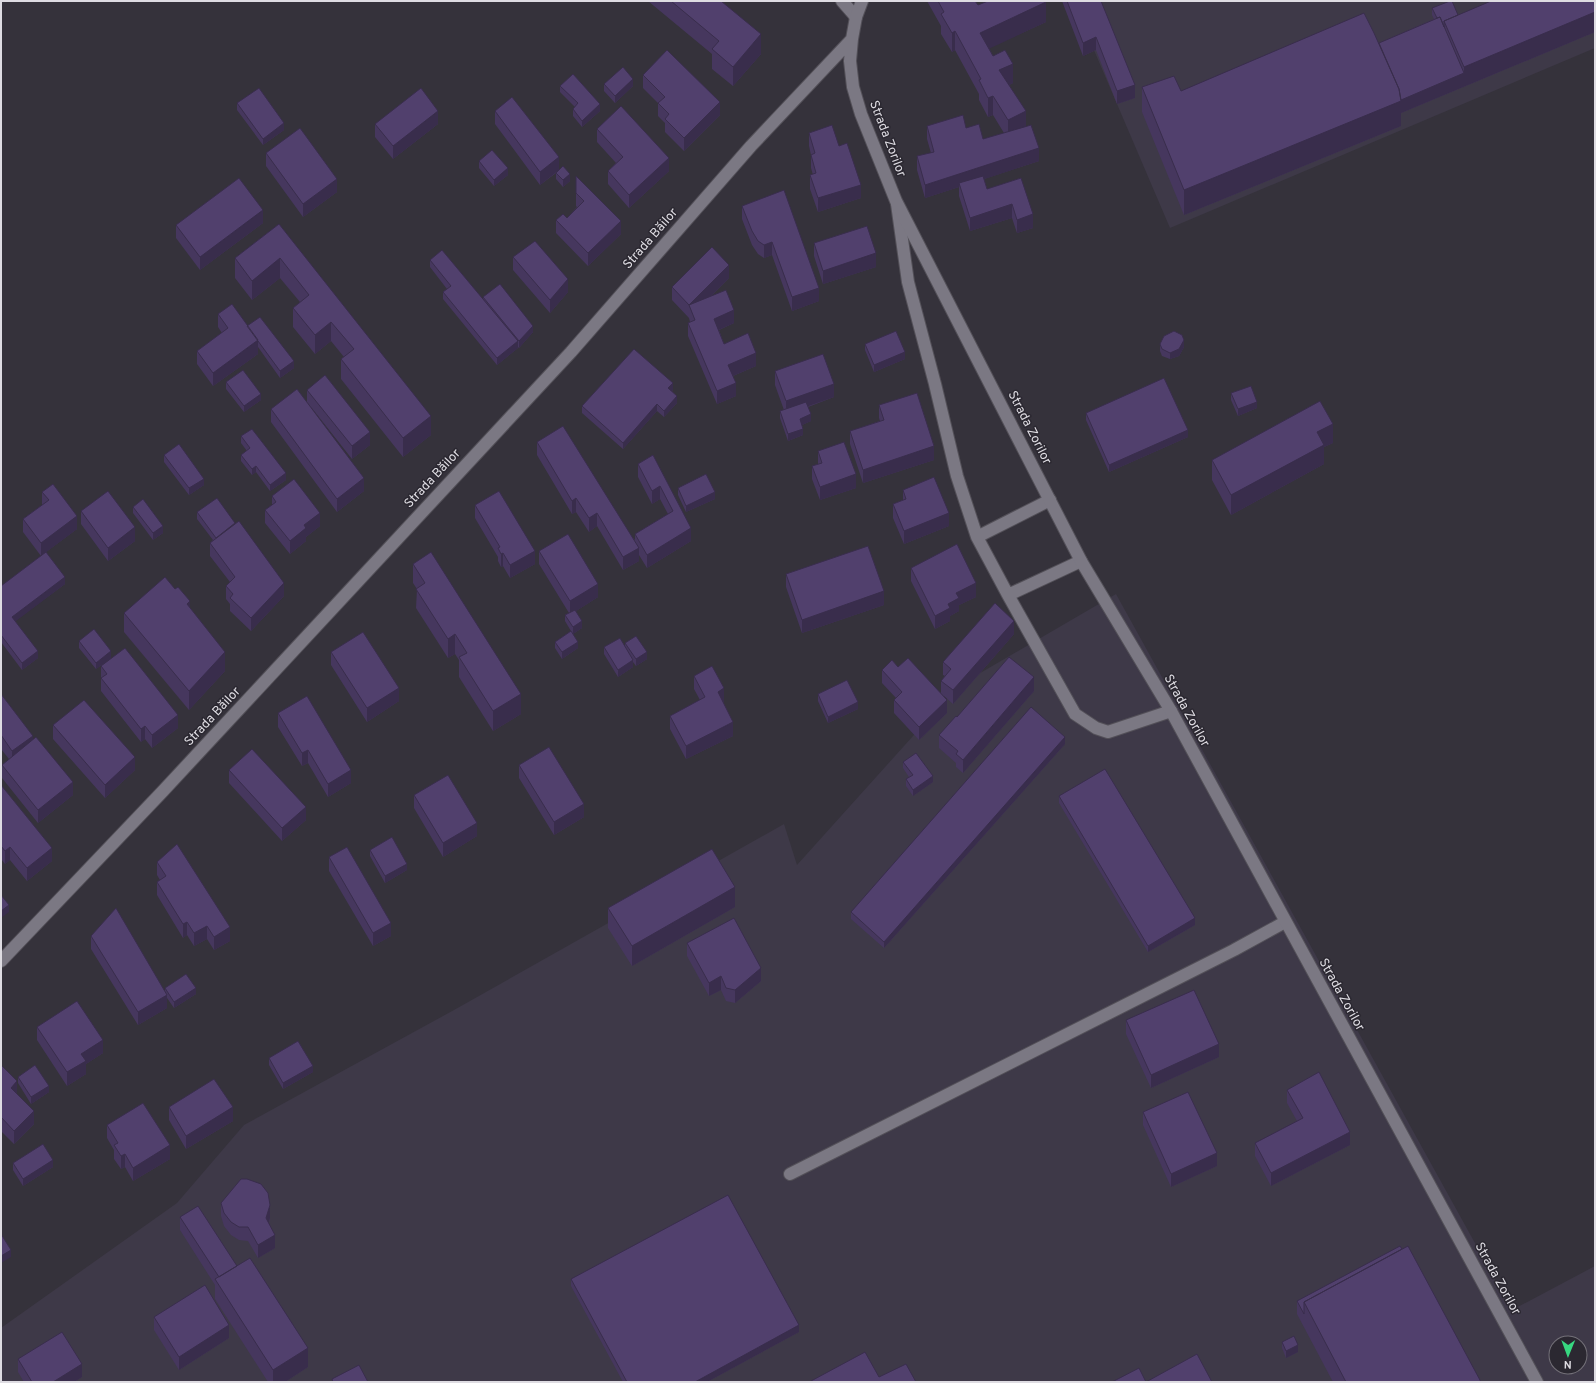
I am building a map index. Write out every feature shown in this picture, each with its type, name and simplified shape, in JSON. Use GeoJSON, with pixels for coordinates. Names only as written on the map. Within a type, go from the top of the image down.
{"type":"FeatureCollection","features":[{"type":"Feature","properties":{"kind":"street"},"geometry":{"type":"LineString","coordinates":[[842,1],[856,17]]}},
{"type":"Feature","properties":{"kind":"street"},"geometry":{"type":"LineString","coordinates":[[852,38],[856,17],[862,1]]}},
{"type":"Feature","properties":{"kind":"street","name":"Strada Zorilor"},"geometry":{"type":"LineString","coordinates":[[852,38],[850,62],[853,87],[860,114],[896,201],[1081,561],[1171,710],[1285,922],[1537,1382]]}},
{"type":"Feature","properties":{"kind":"street","name":"Strada Băilor"},"geometry":{"type":"LineString","coordinates":[[1,961],[163,791],[565,358],[751,146],[852,38]]}},
{"type":"Feature","properties":{"kind":"street"},"geometry":{"type":"LineString","coordinates":[[896,201],[908,282],[957,476],[977,537],[1008,596],[1075,714],[1090,724],[1108,732],[1171,710]]}},
{"type":"Feature","properties":{"kind":"street"},"geometry":{"type":"LineString","coordinates":[[977,537],[1050,500]]}},
{"type":"Feature","properties":{"kind":"street"},"geometry":{"type":"LineString","coordinates":[[1008,596],[1081,561]]}},
{"type":"Feature","properties":{"kind":"street"},"geometry":{"type":"LineString","coordinates":[[790,1174],[1234,950],[1285,922]]}},
{"type":"Feature","properties":{"kind":"shaded area"},"geometry":{"type":"Polygon","coordinates":[[[1073,1],[1595,1],[1595,48],[1170,228],[1073,1]]]}},
{"type":"Feature","properties":{"kind":"shaded area"},"geometry":{"type":"Polygon","coordinates":[[[1116,594],[1512,1310],[1595,1266],[1595,1382],[1,1382],[1,1328],[177,1203],[244,1125],[454,1010],[784,824],[797,865],[958,686],[1116,594]]]}},
{"type":"Feature","properties":{"kind":"building"},"geometry":{"type":"Polygon","coordinates":[[[671,1],[721,1],[761,34],[733,67],[712,49],[719,41],[671,1]]]}},
{"type":"Feature","properties":{"kind":"building"},"geometry":{"type":"Polygon","coordinates":[[[938,1],[975,1],[978,5],[988,1],[1046,1],[980,33],[993,56],[1005,50],[1013,64],[999,70],[1026,111],[1008,120],[993,96],[988,98],[979,80],[981,79],[955,31],[952,33],[941,14],[944,12],[938,1]]]}},
{"type":"Feature","properties":{"kind":"building"},"geometry":{"type":"Polygon","coordinates":[[[1067,1],[1101,1],[1135,85],[1117,91],[1096,37],[1083,43],[1067,1]]]}},
{"type":"Feature","properties":{"kind":"building"},"geometry":{"type":"Polygon","coordinates":[[[1452,1],[1458,15],[1444,21],[1444,27],[1440,17],[1437,18],[1432,8],[1452,1]]]}},
{"type":"Feature","properties":{"kind":"building"},"geometry":{"type":"Polygon","coordinates":[[[1491,1],[1595,1],[1595,12],[1464,67],[1444,21],[1491,1]]]}},
{"type":"Feature","properties":{"kind":"building"},"geometry":{"type":"Polygon","coordinates":[[[1364,13],[1399,89],[1401,101],[1184,190],[1142,87],[1174,76],[1181,91],[1364,13]]]}},
{"type":"Feature","properties":{"kind":"building"},"geometry":{"type":"Polygon","coordinates":[[[1440,17],[1464,73],[1401,100],[1399,89],[1379,43],[1440,17]]]}},
{"type":"Feature","properties":{"kind":"building"},"geometry":{"type":"Polygon","coordinates":[[[667,50],[720,102],[684,138],[665,119],[669,114],[658,103],[665,97],[643,75],[667,50]]]}},
{"type":"Feature","properties":{"kind":"building"},"geometry":{"type":"Polygon","coordinates":[[[623,67],[633,79],[615,96],[604,84],[623,67]]]}},
{"type":"Feature","properties":{"kind":"building"},"geometry":{"type":"Polygon","coordinates":[[[573,74],[600,104],[582,121],[573,109],[578,103],[560,86],[573,74]]]}},
{"type":"Feature","properties":{"kind":"building"},"geometry":{"type":"Polygon","coordinates":[[[259,88],[284,123],[263,139],[237,103],[259,88]]]}},
{"type":"Feature","properties":{"kind":"building"},"geometry":{"type":"Polygon","coordinates":[[[421,88],[438,111],[393,146],[375,124],[421,88]]]}},
{"type":"Feature","properties":{"kind":"building"},"geometry":{"type":"Polygon","coordinates":[[[512,97],[559,157],[540,172],[495,111],[512,97]]]}},
{"type":"Feature","properties":{"kind":"building"},"geometry":{"type":"Polygon","coordinates":[[[621,106],[669,158],[629,195],[608,171],[623,157],[597,129],[621,106]]]}},
{"type":"Feature","properties":{"kind":"building"},"geometry":{"type":"Polygon","coordinates":[[[963,115],[966,128],[979,124],[983,139],[1031,125],[1039,148],[925,185],[917,156],[934,152],[927,126],[963,115]]]}},
{"type":"Feature","properties":{"kind":"building"},"geometry":{"type":"Polygon","coordinates":[[[832,125],[839,146],[847,143],[861,185],[818,198],[810,175],[816,173],[811,155],[815,153],[809,133],[832,125]]]}},
{"type":"Feature","properties":{"kind":"building"},"geometry":{"type":"Polygon","coordinates":[[[300,128],[337,179],[303,204],[266,153],[300,128]]]}},
{"type":"Feature","properties":{"kind":"building"},"geometry":{"type":"Polygon","coordinates":[[[492,150],[508,168],[494,180],[479,161],[492,150]]]}},
{"type":"Feature","properties":{"kind":"building"},"geometry":{"type":"Polygon","coordinates":[[[563,166],[570,174],[563,180],[556,173],[563,166]]]}},
{"type":"Feature","properties":{"kind":"building"},"geometry":{"type":"Polygon","coordinates":[[[576,176],[621,221],[588,253],[556,220],[563,214],[567,218],[584,201],[576,193],[576,176]]]}},
{"type":"Feature","properties":{"kind":"building"},"geometry":{"type":"Polygon","coordinates":[[[983,176],[987,189],[1021,178],[1033,214],[1017,220],[1012,204],[970,218],[959,183],[983,176]]]}},
{"type":"Feature","properties":{"kind":"building"},"geometry":{"type":"Polygon","coordinates":[[[239,178],[263,210],[200,257],[176,225],[239,178]]]}},
{"type":"Feature","properties":{"kind":"building"},"geometry":{"type":"Polygon","coordinates":[[[784,190],[819,288],[792,297],[772,242],[764,245],[758,241],[752,231],[742,206],[784,190]]]}},
{"type":"Feature","properties":{"kind":"building"},"geometry":{"type":"Polygon","coordinates":[[[279,224],[431,416],[403,438],[341,359],[354,349],[331,322],[315,335],[293,308],[309,295],[280,258],[252,281],[235,258],[279,224]]]}},
{"type":"Feature","properties":{"kind":"building"},"geometry":{"type":"Polygon","coordinates":[[[867,226],[876,253],[823,271],[814,243],[867,226]]]}},
{"type":"Feature","properties":{"kind":"building"},"geometry":{"type":"Polygon","coordinates":[[[535,241],[568,279],[550,300],[513,257],[535,241]]]}},
{"type":"Feature","properties":{"kind":"building"},"geometry":{"type":"Polygon","coordinates":[[[712,247],[729,265],[689,305],[672,287],[712,247]]]}},
{"type":"Feature","properties":{"kind":"building"},"geometry":{"type":"Polygon","coordinates":[[[442,250],[518,341],[497,358],[443,292],[451,286],[430,260],[442,250]]]}},
{"type":"Feature","properties":{"kind":"building"},"geometry":{"type":"Polygon","coordinates":[[[500,284],[533,326],[519,341],[483,297],[500,284]]]}},
{"type":"Feature","properties":{"kind":"building"},"geometry":{"type":"Polygon","coordinates":[[[726,290],[734,310],[714,319],[724,344],[748,333],[756,353],[728,365],[736,383],[717,391],[688,323],[695,320],[689,305],[726,290]]]}},
{"type":"Feature","properties":{"kind":"building"},"geometry":{"type":"Polygon","coordinates":[[[232,304],[258,340],[213,373],[197,351],[228,328],[218,314],[232,304]]]}},
{"type":"Feature","properties":{"kind":"building"},"geometry":{"type":"Polygon","coordinates":[[[260,317],[294,361],[280,371],[247,326],[260,317]]]}},
{"type":"Feature","properties":{"kind":"building"},"geometry":{"type":"Polygon","coordinates":[[[896,331],[905,352],[874,365],[865,344],[896,331]]]}},
{"type":"Feature","properties":{"kind":"building"},"geometry":{"type":"Polygon","coordinates":[[[1174,331],[1182,335],[1184,340],[1179,349],[1170,353],[1162,349],[1160,344],[1164,336],[1174,331]]]}},
{"type":"Feature","properties":{"kind":"building"},"geometry":{"type":"Polygon","coordinates":[[[634,349],[673,383],[668,388],[677,396],[664,411],[657,404],[623,443],[582,406],[634,349]]]}},
{"type":"Feature","properties":{"kind":"building"},"geometry":{"type":"Polygon","coordinates":[[[823,354],[834,384],[786,401],[775,371],[823,354]]]}},
{"type":"Feature","properties":{"kind":"building"},"geometry":{"type":"Polygon","coordinates":[[[243,370],[261,394],[244,406],[226,382],[243,370]]]}},
{"type":"Feature","properties":{"kind":"building"},"geometry":{"type":"Polygon","coordinates":[[[325,375],[370,432],[352,446],[307,390],[325,375]]]}},
{"type":"Feature","properties":{"kind":"building"},"geometry":{"type":"Polygon","coordinates":[[[1164,378],[1188,430],[1109,465],[1086,413],[1164,378]]]}},
{"type":"Feature","properties":{"kind":"building"},"geometry":{"type":"Polygon","coordinates":[[[1251,386],[1257,402],[1238,409],[1231,393],[1251,386]]]}},
{"type":"Feature","properties":{"kind":"building"},"geometry":{"type":"Polygon","coordinates":[[[297,389],[364,478],[337,499],[271,409],[297,389]]]}},
{"type":"Feature","properties":{"kind":"building"},"geometry":{"type":"Polygon","coordinates":[[[917,393],[934,446],[863,470],[850,431],[884,420],[879,405],[917,393]]]}},
{"type":"Feature","properties":{"kind":"building"},"geometry":{"type":"Polygon","coordinates":[[[1320,401],[1333,424],[1317,432],[1324,445],[1231,495],[1212,460],[1320,401]]]}},
{"type":"Feature","properties":{"kind":"building"},"geometry":{"type":"Polygon","coordinates":[[[806,402],[811,414],[800,419],[803,429],[788,434],[780,411],[806,402]]]}},
{"type":"Feature","properties":{"kind":"building"},"geometry":{"type":"Polygon","coordinates":[[[563,426],[639,548],[623,557],[597,513],[589,518],[576,498],[572,501],[537,442],[563,426]]]}},
{"type":"Feature","properties":{"kind":"building"},"geometry":{"type":"Polygon","coordinates":[[[252,429],[286,473],[270,485],[256,466],[252,469],[241,455],[250,448],[241,436],[252,429]]]}},
{"type":"Feature","properties":{"kind":"building"},"geometry":{"type":"Polygon","coordinates":[[[844,442],[856,474],[820,487],[812,466],[822,463],[818,451],[844,442]]]}},
{"type":"Feature","properties":{"kind":"building"},"geometry":{"type":"Polygon","coordinates":[[[179,444],[204,479],[189,488],[164,455],[179,444]]]}},
{"type":"Feature","properties":{"kind":"building"},"geometry":{"type":"Polygon","coordinates":[[[653,455],[691,528],[647,555],[635,534],[673,511],[660,486],[652,491],[638,464],[653,455]]]}},
{"type":"Feature","properties":{"kind":"building"},"geometry":{"type":"Polygon","coordinates":[[[706,474],[715,492],[686,506],[678,488],[706,474]]]}},
{"type":"Feature","properties":{"kind":"building"},"geometry":{"type":"Polygon","coordinates":[[[934,477],[949,513],[904,531],[893,504],[906,499],[903,490],[934,477]]]}},
{"type":"Feature","properties":{"kind":"building"},"geometry":{"type":"Polygon","coordinates":[[[294,479],[320,513],[304,525],[306,528],[290,541],[265,510],[276,502],[272,496],[294,479]]]}},
{"type":"Feature","properties":{"kind":"building"},"geometry":{"type":"Polygon","coordinates":[[[53,484],[77,516],[41,543],[23,519],[49,500],[42,492],[53,484]]]}},
{"type":"Feature","properties":{"kind":"building"},"geometry":{"type":"Polygon","coordinates":[[[108,491],[135,527],[108,548],[81,511],[108,491]]]}},
{"type":"Feature","properties":{"kind":"building"},"geometry":{"type":"Polygon","coordinates":[[[499,491],[535,551],[510,565],[503,553],[501,554],[498,548],[500,547],[475,505],[499,491]]]}},
{"type":"Feature","properties":{"kind":"building"},"geometry":{"type":"Polygon","coordinates":[[[217,498],[235,523],[216,538],[197,512],[217,498]]]}},
{"type":"Feature","properties":{"kind":"building"},"geometry":{"type":"Polygon","coordinates":[[[143,499],[163,526],[153,533],[133,507],[143,499]]]}},
{"type":"Feature","properties":{"kind":"building"},"geometry":{"type":"Polygon","coordinates":[[[239,521],[284,583],[251,618],[230,598],[233,594],[226,586],[235,577],[210,543],[239,521]]]}},
{"type":"Feature","properties":{"kind":"building"},"geometry":{"type":"Polygon","coordinates":[[[568,534],[598,584],[570,601],[539,551],[568,534]]]}},
{"type":"Feature","properties":{"kind":"building"},"geometry":{"type":"Polygon","coordinates":[[[957,544],[976,583],[956,593],[959,598],[948,604],[950,608],[935,616],[911,568],[957,544]]]}},
{"type":"Feature","properties":{"kind":"building"},"geometry":{"type":"Polygon","coordinates":[[[868,546],[884,591],[802,620],[786,574],[868,546]]]}},
{"type":"Feature","properties":{"kind":"building"},"geometry":{"type":"Polygon","coordinates":[[[46,552],[65,577],[12,617],[38,651],[22,663],[1,635],[1,586],[46,552]]]}},
{"type":"Feature","properties":{"kind":"building"},"geometry":{"type":"Polygon","coordinates":[[[431,552],[521,694],[493,711],[459,657],[467,653],[455,634],[448,639],[416,589],[425,583],[413,564],[431,552]]]}},
{"type":"Feature","properties":{"kind":"building"},"geometry":{"type":"Polygon","coordinates":[[[165,577],[175,589],[178,587],[190,601],[187,604],[225,652],[189,691],[124,613],[165,577]]]}},
{"type":"Feature","properties":{"kind":"building"},"geometry":{"type":"Polygon","coordinates":[[[995,603],[1014,621],[953,690],[941,681],[951,669],[943,662],[995,603]]]}},
{"type":"Feature","properties":{"kind":"building"},"geometry":{"type":"Polygon","coordinates":[[[575,610],[582,621],[573,627],[565,615],[575,610]]]}},
{"type":"Feature","properties":{"kind":"building"},"geometry":{"type":"Polygon","coordinates":[[[94,629],[111,651],[96,663],[79,641],[94,629]]]}},
{"type":"Feature","properties":{"kind":"building"},"geometry":{"type":"Polygon","coordinates":[[[571,631],[578,642],[562,652],[555,642],[571,631]]]}},
{"type":"Feature","properties":{"kind":"building"},"geometry":{"type":"Polygon","coordinates":[[[363,632],[399,688],[367,708],[331,652],[363,632]]]}},
{"type":"Feature","properties":{"kind":"building"},"geometry":{"type":"Polygon","coordinates":[[[636,636],[647,652],[636,659],[625,643],[636,636]]]}},
{"type":"Feature","properties":{"kind":"building"},"geometry":{"type":"Polygon","coordinates":[[[620,638],[633,660],[618,670],[604,647],[620,638]]]}},
{"type":"Feature","properties":{"kind":"building"},"geometry":{"type":"Polygon","coordinates":[[[125,648],[178,715],[152,735],[145,726],[141,729],[101,678],[107,674],[101,666],[125,648]]]}},
{"type":"Feature","properties":{"kind":"building"},"geometry":{"type":"Polygon","coordinates":[[[1009,657],[1034,677],[963,760],[956,754],[958,751],[939,735],[956,716],[957,717],[1009,657]]]}},
{"type":"Feature","properties":{"kind":"building"},"geometry":{"type":"Polygon","coordinates":[[[908,658],[947,700],[919,727],[894,700],[902,692],[882,670],[892,660],[898,667],[908,658]]]}},
{"type":"Feature","properties":{"kind":"building"},"geometry":{"type":"Polygon","coordinates":[[[712,666],[724,688],[718,692],[733,722],[686,746],[670,716],[705,697],[694,676],[712,666]]]}},
{"type":"Feature","properties":{"kind":"building"},"geometry":{"type":"Polygon","coordinates":[[[847,680],[858,702],[828,717],[818,694],[847,680]]]}},
{"type":"Feature","properties":{"kind":"building"},"geometry":{"type":"Polygon","coordinates":[[[1,694],[33,736],[12,751],[1,735],[1,694]]]}},
{"type":"Feature","properties":{"kind":"building"},"geometry":{"type":"Polygon","coordinates":[[[307,696],[351,770],[328,784],[308,750],[302,753],[278,713],[307,696]]]}},
{"type":"Feature","properties":{"kind":"building"},"geometry":{"type":"Polygon","coordinates":[[[84,700],[135,757],[105,785],[53,725],[84,700]]]}},
{"type":"Feature","properties":{"kind":"building"},"geometry":{"type":"Polygon","coordinates":[[[1031,707],[1065,737],[884,942],[851,912],[1031,707]]]}},
{"type":"Feature","properties":{"kind":"building"},"geometry":{"type":"Polygon","coordinates":[[[36,737],[73,782],[38,810],[2,765],[36,737]]]}},
{"type":"Feature","properties":{"kind":"building"},"geometry":{"type":"Polygon","coordinates":[[[549,747],[584,804],[554,822],[519,765],[549,747]]]}},
{"type":"Feature","properties":{"kind":"building"},"geometry":{"type":"Polygon","coordinates":[[[252,749],[306,807],[282,828],[229,770],[252,749]]]}},
{"type":"Feature","properties":{"kind":"building"},"geometry":{"type":"Polygon","coordinates":[[[916,753],[933,776],[913,790],[906,779],[913,775],[903,762],[916,753]]]}},
{"type":"Feature","properties":{"kind":"building"},"geometry":{"type":"Polygon","coordinates":[[[1105,769],[1195,918],[1148,946],[1059,796],[1105,769]]]}},
{"type":"Feature","properties":{"kind":"building"},"geometry":{"type":"Polygon","coordinates":[[[448,775],[477,823],[443,843],[414,795],[448,775]]]}},
{"type":"Feature","properties":{"kind":"building"},"geometry":{"type":"Polygon","coordinates":[[[1,785],[52,848],[27,868],[10,847],[5,851],[1,846],[1,785]]]}},
{"type":"Feature","properties":{"kind":"building"},"geometry":{"type":"Polygon","coordinates":[[[392,837],[407,864],[385,876],[370,850],[392,837]]]}},
{"type":"Feature","properties":{"kind":"building"},"geometry":{"type":"Polygon","coordinates":[[[177,844],[230,927],[214,937],[207,926],[194,933],[187,922],[183,924],[157,882],[166,876],[157,862],[177,844]]]}},
{"type":"Feature","properties":{"kind":"building"},"geometry":{"type":"Polygon","coordinates":[[[347,847],[391,923],[373,933],[329,857],[347,847]]]}},
{"type":"Feature","properties":{"kind":"building"},"geometry":{"type":"Polygon","coordinates":[[[712,849],[735,887],[632,946],[608,908],[712,849]]]}},
{"type":"Feature","properties":{"kind":"building"},"geometry":{"type":"Polygon","coordinates":[[[1,895],[9,905],[1,911],[1,895]]]}},
{"type":"Feature","properties":{"kind":"building"},"geometry":{"type":"Polygon","coordinates":[[[116,908],[167,995],[138,1012],[91,936],[116,908]]]}},
{"type":"Feature","properties":{"kind":"building"},"geometry":{"type":"Polygon","coordinates":[[[734,918],[761,968],[735,990],[726,988],[721,976],[709,983],[687,943],[734,918]]]}},
{"type":"Feature","properties":{"kind":"building"},"geometry":{"type":"Polygon","coordinates":[[[186,974],[196,988],[174,1002],[165,988],[186,974]]]}},
{"type":"Feature","properties":{"kind":"building"},"geometry":{"type":"Polygon","coordinates":[[[1194,990],[1219,1044],[1151,1075],[1126,1020],[1194,990]]]}},
{"type":"Feature","properties":{"kind":"building"},"geometry":{"type":"Polygon","coordinates":[[[77,1001],[103,1040],[81,1054],[86,1061],[67,1072],[37,1027],[77,1001]]]}},
{"type":"Feature","properties":{"kind":"building"},"geometry":{"type":"Polygon","coordinates":[[[298,1041],[313,1066],[283,1083],[269,1058],[298,1041]]]}},
{"type":"Feature","properties":{"kind":"building"},"geometry":{"type":"Polygon","coordinates":[[[1,1065],[17,1081],[11,1088],[34,1111],[14,1131],[1,1117],[1,1065]]]}},
{"type":"Feature","properties":{"kind":"building"},"geometry":{"type":"Polygon","coordinates":[[[35,1065],[49,1086],[31,1097],[18,1077],[35,1065]]]}},
{"type":"Feature","properties":{"kind":"building"},"geometry":{"type":"Polygon","coordinates":[[[1319,1072],[1350,1132],[1271,1173],[1255,1143],[1303,1118],[1287,1090],[1319,1072]]]}},
{"type":"Feature","properties":{"kind":"building"},"geometry":{"type":"Polygon","coordinates":[[[214,1079],[233,1107],[186,1136],[169,1107],[214,1079]]]}},
{"type":"Feature","properties":{"kind":"building"},"geometry":{"type":"Polygon","coordinates":[[[1188,1092],[1217,1153],[1171,1174],[1143,1112],[1188,1092]]]}},
{"type":"Feature","properties":{"kind":"building"},"geometry":{"type":"Polygon","coordinates":[[[143,1103],[170,1145],[133,1168],[125,1154],[121,1156],[114,1145],[118,1143],[107,1125],[143,1103]]]}},
{"type":"Feature","properties":{"kind":"building"},"geometry":{"type":"Polygon","coordinates":[[[43,1144],[53,1160],[23,1179],[13,1163],[43,1144]]]}},
{"type":"Feature","properties":{"kind":"building"},"geometry":{"type":"Polygon","coordinates":[[[241,1179],[247,1179],[261,1184],[268,1193],[270,1205],[266,1218],[275,1235],[258,1245],[248,1227],[239,1227],[231,1222],[224,1213],[221,1203],[241,1179]]]}},
{"type":"Feature","properties":{"kind":"building"},"geometry":{"type":"Polygon","coordinates":[[[728,1195],[799,1325],[695,1382],[627,1382],[571,1279],[728,1195]]]}},
{"type":"Feature","properties":{"kind":"building"},"geometry":{"type":"Polygon","coordinates":[[[198,1206],[237,1266],[219,1277],[180,1217],[198,1206]]]}},
{"type":"Feature","properties":{"kind":"building"},"geometry":{"type":"Polygon","coordinates":[[[1,1234],[11,1250],[1,1256],[1,1234]]]}},
{"type":"Feature","properties":{"kind":"building"},"geometry":{"type":"Polygon","coordinates":[[[1400,1246],[1402,1249],[1304,1302],[1304,1314],[1297,1301],[1400,1246]]]}},
{"type":"Feature","properties":{"kind":"building"},"geometry":{"type":"Polygon","coordinates":[[[1408,1246],[1481,1382],[1346,1382],[1304,1302],[1408,1246]]]}},
{"type":"Feature","properties":{"kind":"building"},"geometry":{"type":"Polygon","coordinates":[[[250,1258],[308,1348],[273,1370],[215,1279],[250,1258]]]}},
{"type":"Feature","properties":{"kind":"building"},"geometry":{"type":"Polygon","coordinates":[[[205,1285],[229,1325],[179,1357],[154,1317],[205,1285]]]}},
{"type":"Feature","properties":{"kind":"building"},"geometry":{"type":"Polygon","coordinates":[[[62,1332],[82,1364],[53,1382],[32,1382],[18,1359],[62,1332]]]}},
{"type":"Feature","properties":{"kind":"building"},"geometry":{"type":"Polygon","coordinates":[[[1294,1336],[1298,1345],[1286,1351],[1282,1342],[1294,1336]]]}},
{"type":"Feature","properties":{"kind":"building"},"geometry":{"type":"Polygon","coordinates":[[[865,1352],[879,1377],[906,1364],[916,1382],[811,1381],[865,1352]]]}},
{"type":"Feature","properties":{"kind":"building"},"geometry":{"type":"Polygon","coordinates":[[[1197,1354],[1212,1382],[1146,1382],[1197,1354]]]}},
{"type":"Feature","properties":{"kind":"building"},"geometry":{"type":"Polygon","coordinates":[[[359,1365],[368,1382],[333,1382],[332,1379],[359,1365]]]}},
{"type":"Feature","properties":{"kind":"building"},"geometry":{"type":"Polygon","coordinates":[[[1139,1368],[1146,1382],[1112,1382],[1139,1368]]]}}]}
